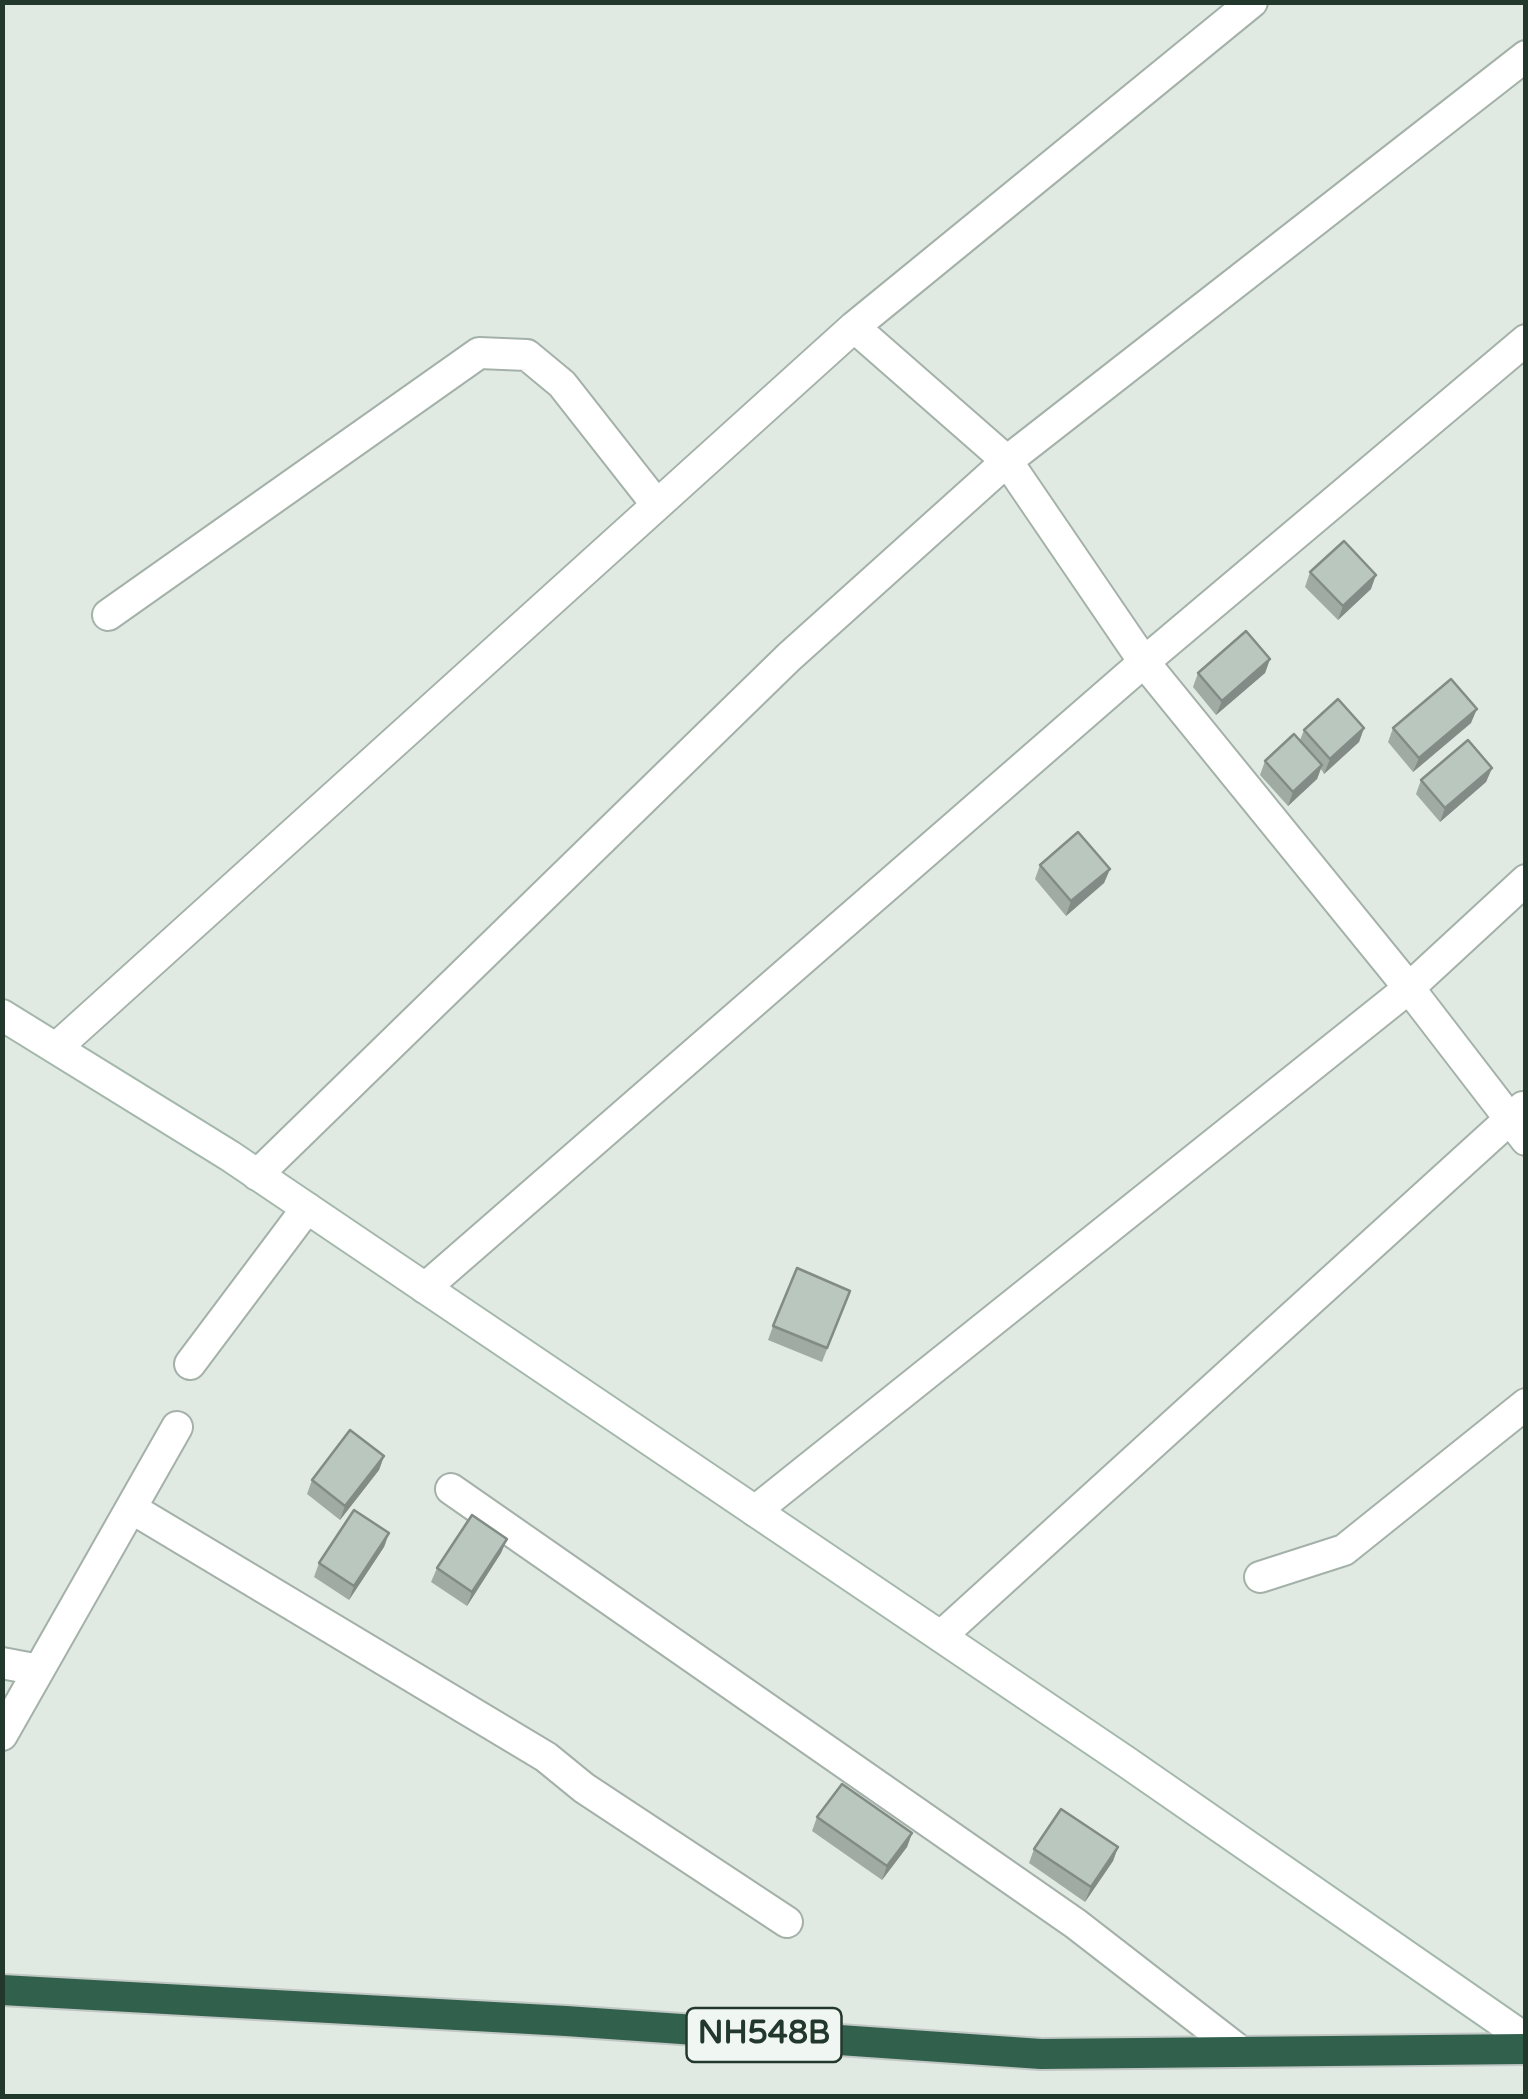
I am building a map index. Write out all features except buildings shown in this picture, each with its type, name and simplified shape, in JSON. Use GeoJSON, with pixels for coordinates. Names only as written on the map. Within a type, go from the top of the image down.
{"type":"FeatureCollection","features":[{"type":"Feature","properties":{"kind":"highway","name":"NH548B"},"geometry":{"type":"LineString","coordinates":[[2,1990],[547,2020],[1041,2054],[1526,2049]]}},
{"type":"Feature","properties":{"kind":"street"},"geometry":{"type":"LineString","coordinates":[[56,1048],[854,327],[1252,2]]}},
{"type":"Feature","properties":{"kind":"street"},"geometry":{"type":"LineString","coordinates":[[258,1175],[789,657],[1007,462],[1526,56]]}},
{"type":"Feature","properties":{"kind":"street"},"geometry":{"type":"LineString","coordinates":[[854,327],[1007,462],[1144,662],[1520,1121],[941,1636]]}},
{"type":"Feature","properties":{"kind":"street"},"geometry":{"type":"LineString","coordinates":[[424,1288],[1144,662],[1526,340]]}},
{"type":"Feature","properties":{"kind":"street"},"geometry":{"type":"LineString","coordinates":[[108,615],[480,353],[526,354],[562,384],[658,505]]}},
{"type":"Feature","properties":{"kind":"street"},"geometry":{"type":"LineString","coordinates":[[755,1510],[1409,988],[1526,880]]}},
{"type":"Feature","properties":{"kind":"street"},"geometry":{"type":"LineString","coordinates":[[2,1015],[258,1175],[941,1636],[1526,2038]]}},
{"type":"Feature","properties":{"kind":"street"},"geometry":{"type":"LineString","coordinates":[[190,1364],[307,1208]]}},
{"type":"Feature","properties":{"kind":"street"},"geometry":{"type":"LineString","coordinates":[[1260,1577],[1344,1550],[1526,1404]]}},
{"type":"Feature","properties":{"kind":"street"},"geometry":{"type":"LineString","coordinates":[[2,1735],[177,1427]]}},
{"type":"Feature","properties":{"kind":"street"},"geometry":{"type":"LineString","coordinates":[[451,1489],[1076,1924],[1241,2052]]}},
{"type":"Feature","properties":{"kind":"street"},"geometry":{"type":"LineString","coordinates":[[131,1508],[546,1757],[584,1788],[787,1922]]}},
{"type":"Feature","properties":{"kind":"street"},"geometry":{"type":"LineString","coordinates":[[2,1663],[40,1670]]}}]}
